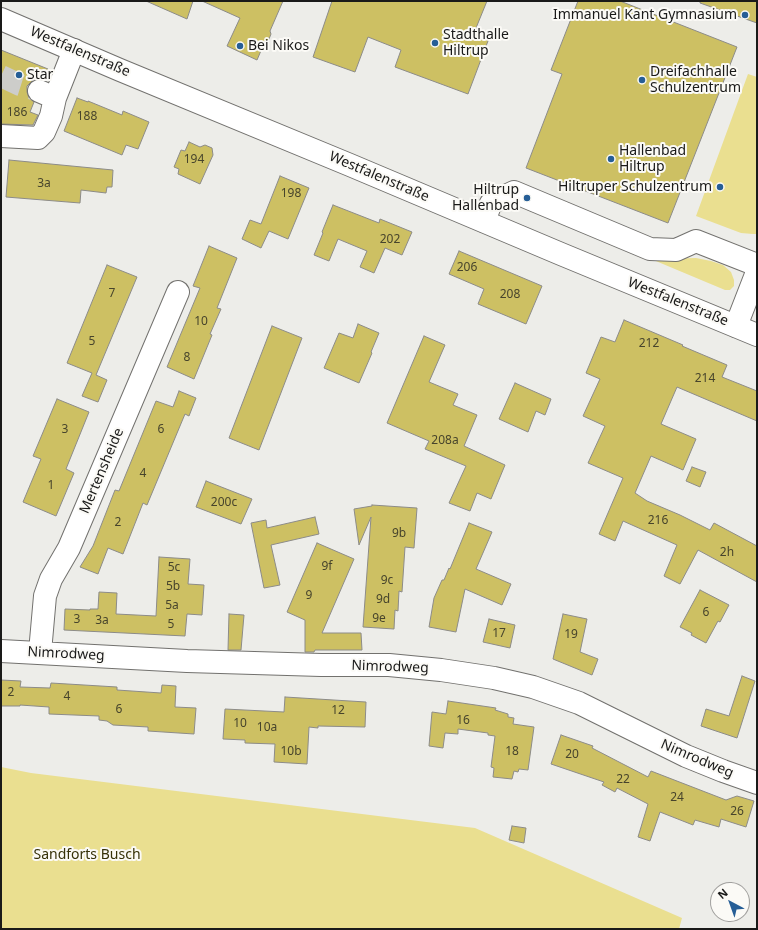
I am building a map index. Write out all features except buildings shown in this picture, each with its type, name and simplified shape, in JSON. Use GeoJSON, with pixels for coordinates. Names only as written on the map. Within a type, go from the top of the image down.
{"type":"FeatureCollection","features":[{"type":"Feature","properties":{"kind":"street","name":"Westfalenstraße"},"geometry":{"type":"LineString","coordinates":[[1,19],[561,254],[757,334]]}},
{"type":"Feature","properties":{"kind":"street"},"geometry":{"type":"LineString","coordinates":[[1,136],[38,138],[44,132],[51,116],[47,95],[74,50]]}},
{"type":"Feature","properties":{"kind":"street"},"geometry":{"type":"LineString","coordinates":[[484,221],[491,203],[514,192],[650,249],[676,250],[696,240],[757,265]]}},
{"type":"Feature","properties":{"kind":"street"},"geometry":{"type":"LineString","coordinates":[[736,326],[757,272]]}},
{"type":"Feature","properties":{"kind":"street","name":"Mertensheide"},"geometry":{"type":"LineString","coordinates":[[40,652],[45,596],[51,578],[69,548],[178,292]]}},
{"type":"Feature","properties":{"kind":"street","name":"Nimrodweg"},"geometry":{"type":"LineString","coordinates":[[1,651],[320,665],[389,665],[441,670],[494,678],[533,687],[579,703],[686,756],[757,783]]}},
{"type":"Feature","properties":{"kind":"green space"},"geometry":{"type":"Polygon","coordinates":[[[748,74],[757,77],[757,234],[741,233],[696,216],[748,74]]]}},
{"type":"Feature","properties":{"kind":"green space"},"geometry":{"type":"Polygon","coordinates":[[[696,258],[723,265],[731,272],[734,280],[734,286],[730,290],[725,290],[651,259],[696,258]]]}},
{"type":"Feature","properties":{"kind":"green space","name":"Sandforts Busch"},"geometry":{"type":"Polygon","coordinates":[[[1,767],[31,773],[475,828],[682,918],[679,929],[1,929],[1,767]]]}},
{"type":"Feature","properties":{"kind":"tunnel"},"geometry":{"type":"LineString","coordinates":[[1,76],[20,85],[39,91]]}},
{"type":"Feature","properties":{"kind":"place","name":"Immanuel Kant Gymnasium"},"geometry":{"type":"Point","coordinates":[745,15]}},
{"type":"Feature","properties":{"kind":"place","name":"Stadthalle Hiltrup"},"geometry":{"type":"Point","coordinates":[435,43]}},
{"type":"Feature","properties":{"kind":"place","name":"Bei Nikos"},"geometry":{"type":"Point","coordinates":[240,46]}},
{"type":"Feature","properties":{"kind":"place","name":"Star"},"geometry":{"type":"Point","coordinates":[19,75]}},
{"type":"Feature","properties":{"kind":"place","name":"Dreifachhalle Schulzentrum"},"geometry":{"type":"Point","coordinates":[642,80]}},
{"type":"Feature","properties":{"kind":"place","name":"Hallenbad Hiltrup"},"geometry":{"type":"Point","coordinates":[611,159]}},
{"type":"Feature","properties":{"kind":"place","name":"Hiltruper Schulzentrum"},"geometry":{"type":"Point","coordinates":[720,187]}},
{"type":"Feature","properties":{"kind":"place","name":"Hiltrup Hallenbad"},"geometry":{"type":"Point","coordinates":[527,198]}}]}
